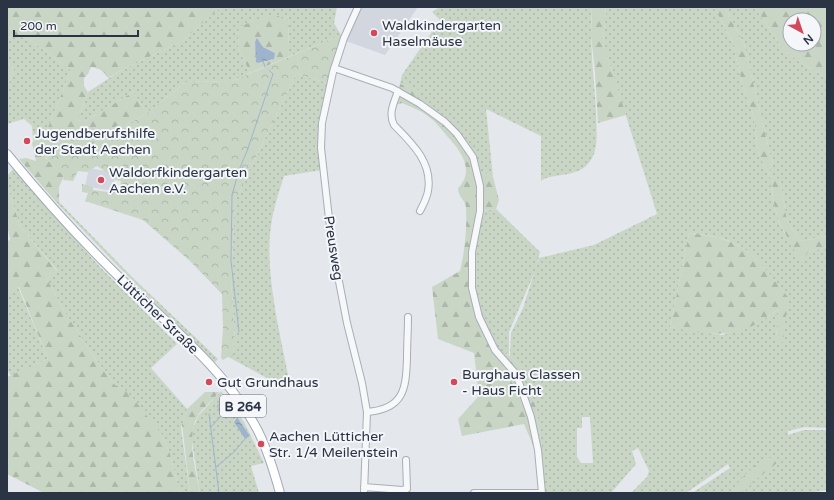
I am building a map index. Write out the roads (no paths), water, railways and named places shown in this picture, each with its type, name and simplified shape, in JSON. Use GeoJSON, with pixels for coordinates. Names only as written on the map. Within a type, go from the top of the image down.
{"type":"FeatureCollection","features":[{"type":"Feature","properties":{"kind":"main road","name":"Lütticher Straße"},"geometry":{"type":"LineString","coordinates":[[7,154],[80,237],[204,359],[232,391],[246,410],[264,442],[280,493]]}},
{"type":"Feature","properties":{"kind":"street","name":"Preusweg"},"geometry":{"type":"LineString","coordinates":[[358,7],[344,38],[334,68],[322,123],[321,148],[334,253],[347,323],[362,383],[366,412],[364,490]]}},
{"type":"Feature","properties":{"kind":"street"},"geometry":{"type":"LineString","coordinates":[[334,68],[380,82],[398,91],[445,122],[463,141],[473,157],[480,186],[480,211],[472,252],[472,288],[479,317],[495,350],[516,374],[531,417],[536,440],[542,493],[474,493]]}},
{"type":"Feature","properties":{"kind":"street"},"geometry":{"type":"LineString","coordinates":[[398,91],[391,114],[392,120],[394,125],[420,154],[427,169],[428,190],[420,211]]}},
{"type":"Feature","properties":{"kind":"street"},"geometry":{"type":"LineString","coordinates":[[366,412],[378,411],[388,407],[396,401],[405,386],[408,317]]}},
{"type":"Feature","properties":{"kind":"street"},"geometry":{"type":"LineString","coordinates":[[364,490],[407,489],[406,460]]}},
{"type":"Feature","properties":{"kind":"water"},"geometry":{"type":"Polygon","coordinates":[[[257,38],[263,47],[275,53],[274,59],[258,63],[256,62],[255,42],[257,38]]]}},
{"type":"Feature","properties":{"kind":"water"},"geometry":{"type":"Polygon","coordinates":[[[237,417],[250,436],[245,439],[234,422],[237,417]]]}},
{"type":"Feature","properties":{"kind":"waterway"},"geometry":{"type":"LineString","coordinates":[[263,61],[265,67]]}},
{"type":"Feature","properties":{"kind":"waterway"},"geometry":{"type":"LineString","coordinates":[[239,332],[231,261],[232,195],[239,170],[273,74],[269,70]]}},
{"type":"Feature","properties":{"kind":"waterway"},"geometry":{"type":"LineString","coordinates":[[211,427],[223,414],[217,406],[225,402],[223,397],[227,395]]}},
{"type":"Feature","properties":{"kind":"waterway"},"geometry":{"type":"LineString","coordinates":[[209,414],[219,493]]}},
{"type":"Feature","properties":{"kind":"waterway"},"geometry":{"type":"LineString","coordinates":[[216,467],[234,452],[245,439]]}},
{"type":"Feature","properties":{"kind":"place","name":"Waldkindergarten Haselmäuse"},"geometry":{"type":"Point","coordinates":[374,33]}},
{"type":"Feature","properties":{"kind":"place","name":"Jugendberufshilfe der Stadt Aachen"},"geometry":{"type":"Point","coordinates":[27,141]}},
{"type":"Feature","properties":{"kind":"place","name":"Waldorfkindergarten Aachen e.V."},"geometry":{"type":"Point","coordinates":[101,180]}},
{"type":"Feature","properties":{"kind":"place","name":"Gut Grundhaus"},"geometry":{"type":"Point","coordinates":[209,382]}},
{"type":"Feature","properties":{"kind":"place","name":"Burghaus Classen - Haus Ficht"},"geometry":{"type":"Point","coordinates":[454,382]}},
{"type":"Feature","properties":{"kind":"place","name":"Aachen Lütticher Str. 1/4 Meilenstein"},"geometry":{"type":"Point","coordinates":[261,444]}}]}
